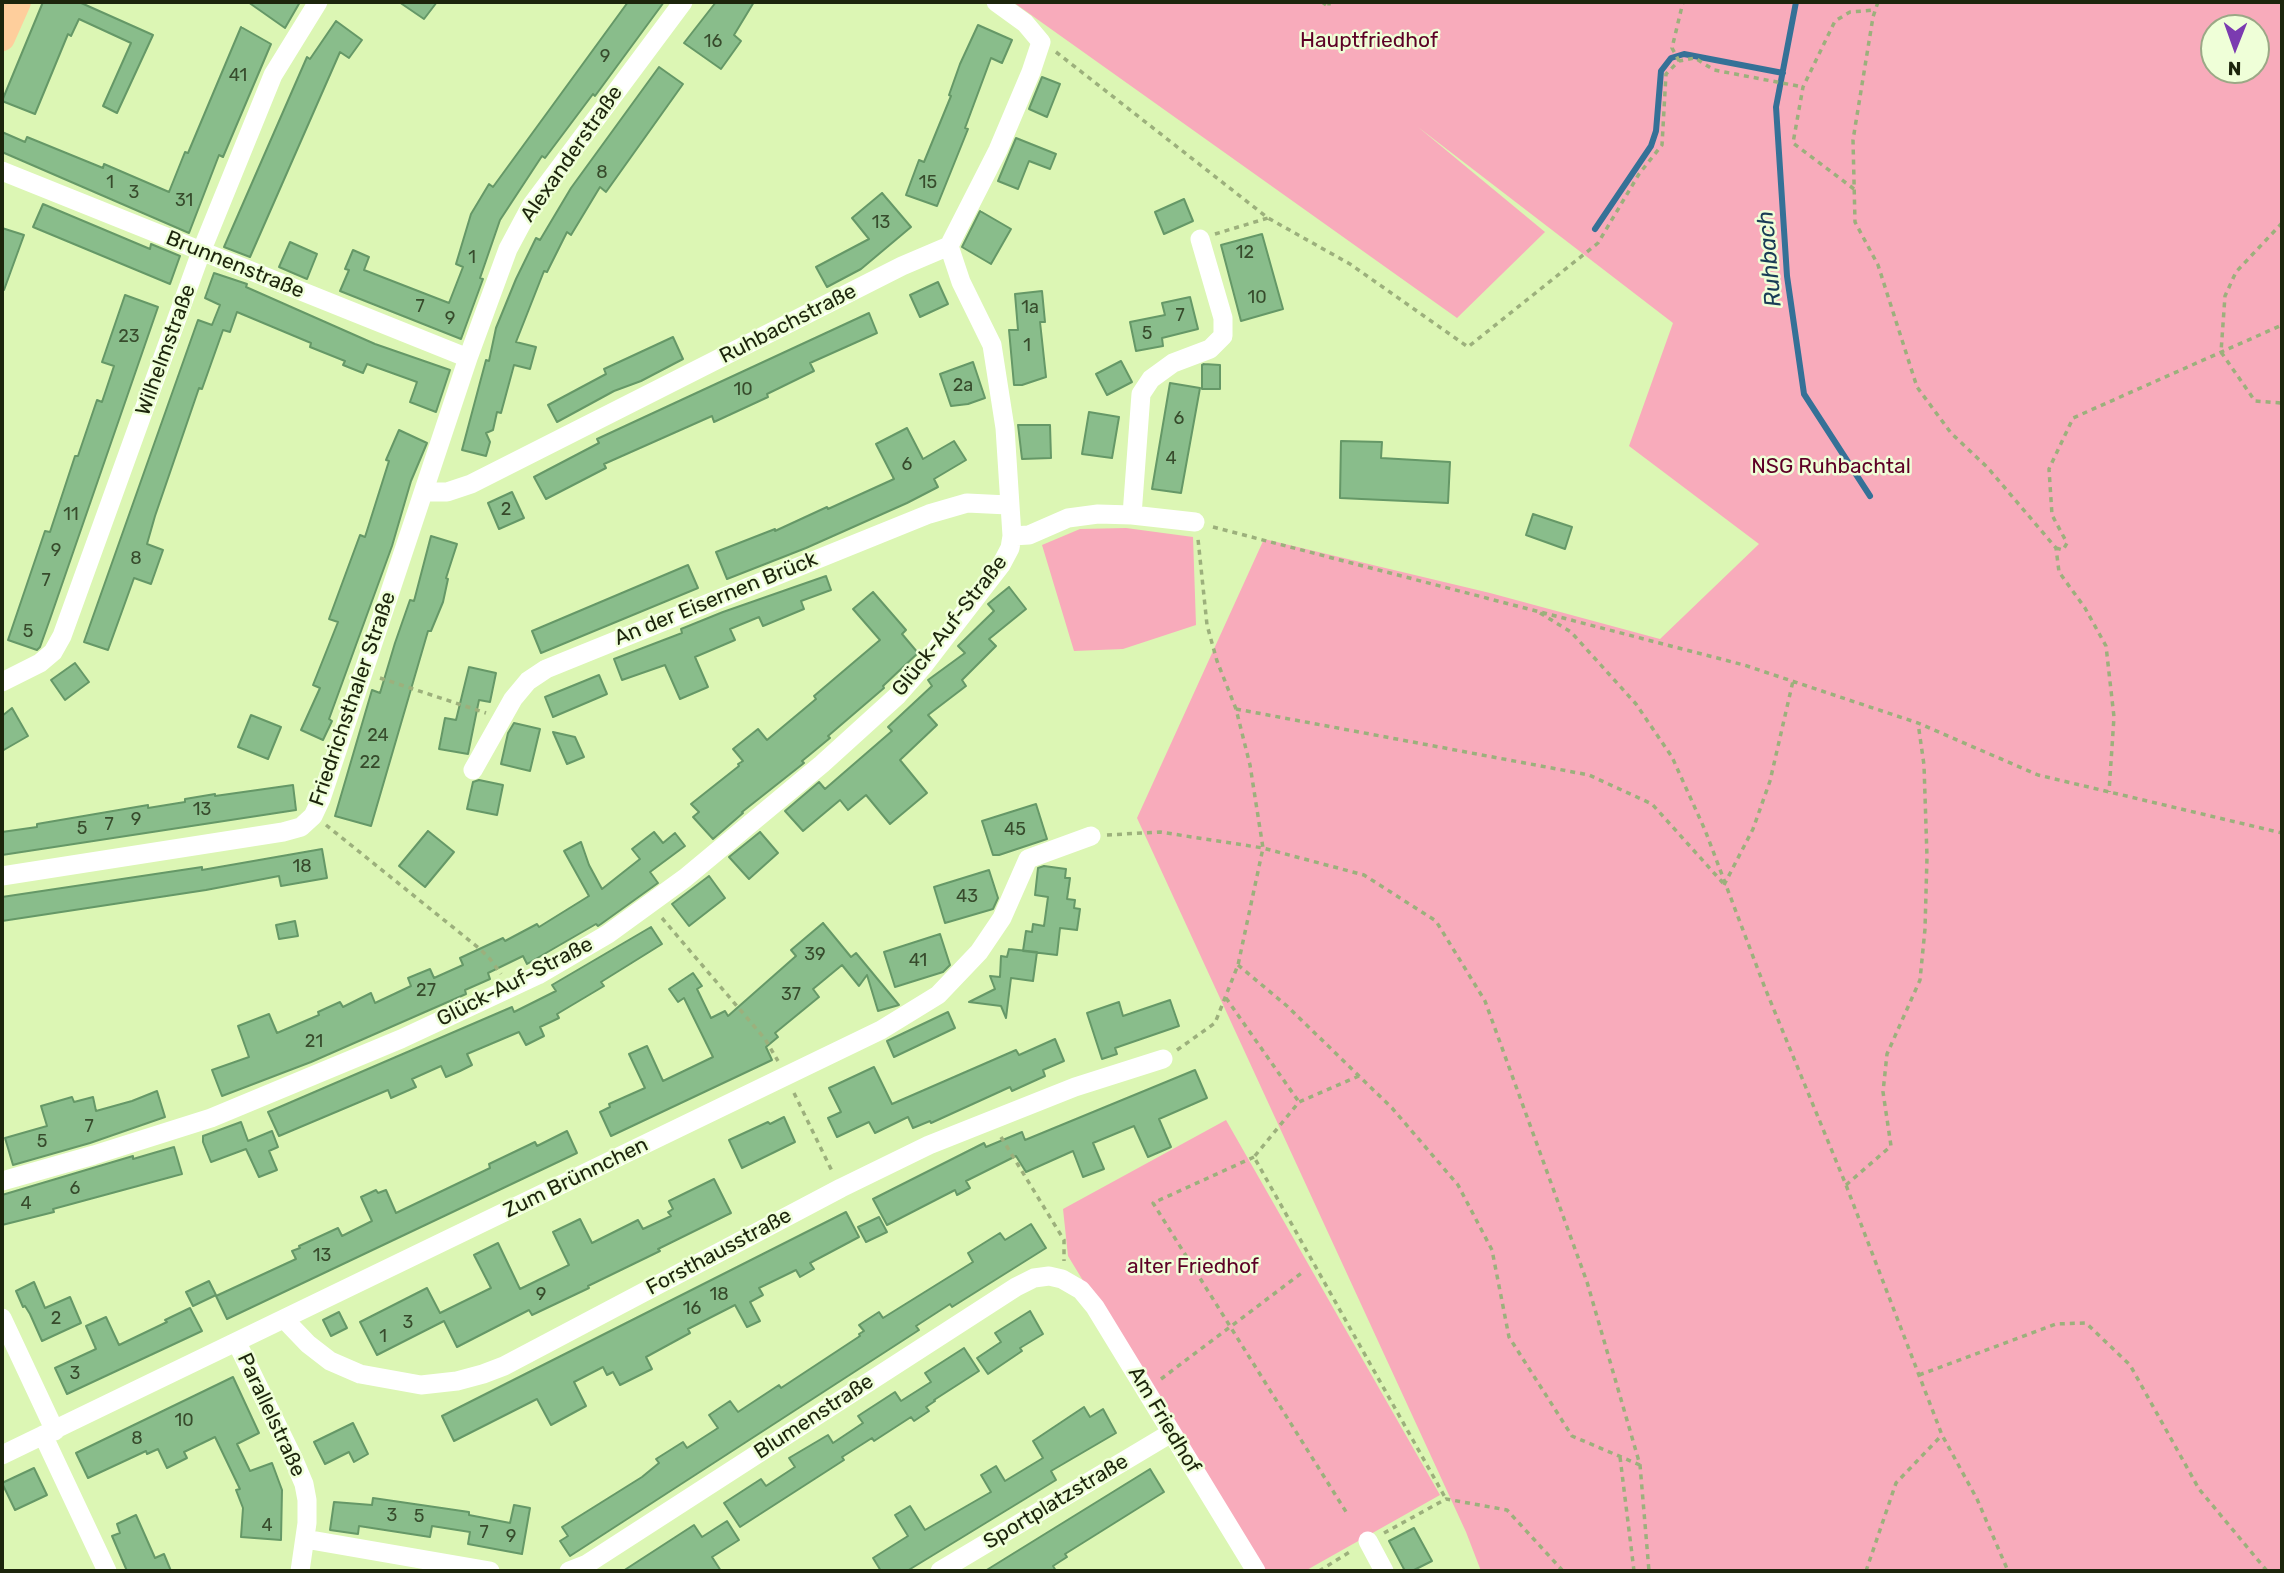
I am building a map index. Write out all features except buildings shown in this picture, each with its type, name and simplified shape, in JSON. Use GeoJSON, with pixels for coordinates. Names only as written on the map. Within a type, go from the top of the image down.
{"type":"FeatureCollection","features":[{"type":"Feature","properties":{"kind":"main road"},"geometry":{"type":"LineString","coordinates":[[2,38],[18,2]]}},
{"type":"Feature","properties":{"kind":"street","name":"Wilhelmstraße"},"geometry":{"type":"LineString","coordinates":[[2,682],[40,663],[53,652],[61,636],[201,252],[273,75],[318,2]]}},
{"type":"Feature","properties":{"kind":"street","name":"Alexanderstraße"},"geometry":{"type":"LineString","coordinates":[[468,358],[508,249],[531,206],[683,2]]}},
{"type":"Feature","properties":{"kind":"street"},"geometry":{"type":"LineString","coordinates":[[996,2],[1026,23],[1041,42],[998,150],[949,246],[961,282],[992,345],[1005,428],[1012,536],[1029,535],[1068,519],[1098,514],[1195,522]]}},
{"type":"Feature","properties":{"kind":"street","name":"Brunnenstraße"},"geometry":{"type":"LineString","coordinates":[[2,171],[468,358]]}},
{"type":"Feature","properties":{"kind":"street"},"geometry":{"type":"LineString","coordinates":[[1132,515],[1141,394],[1151,379],[1173,363],[1210,349],[1223,336],[1223,317],[1200,239]]}},
{"type":"Feature","properties":{"kind":"street","name":"Ruhbachstraße"},"geometry":{"type":"LineString","coordinates":[[425,492],[447,492],[471,484],[902,266],[949,246]]}},
{"type":"Feature","properties":{"kind":"street","name":"Friedrichsthaler Straße"},"geometry":{"type":"LineString","coordinates":[[2,876],[283,832],[301,827],[313,817],[425,492],[468,358]]}},
{"type":"Feature","properties":{"kind":"street","name":"An der Eisernen Brück"},"geometry":{"type":"LineString","coordinates":[[473,770],[501,718],[528,681],[546,669],[929,514],[967,503],[1008,505]]}},
{"type":"Feature","properties":{"kind":"street","name":"Glück-Auf-Straße"},"geometry":{"type":"LineString","coordinates":[[2,1181],[211,1118],[300,1082],[510,989],[608,934],[650,904],[822,764],[897,696],[994,575],[1010,548],[1012,536]]}},
{"type":"Feature","properties":{"kind":"street","name":"Zum Brünnchen"},"geometry":{"type":"LineString","coordinates":[[2,1455],[881,1030],[938,995],[959,975],[993,934],[1028,859],[1091,836]]}},
{"type":"Feature","properties":{"kind":"street","name":"Forsthausstraße"},"geometry":{"type":"LineString","coordinates":[[285,1320],[308,1344],[330,1361],[360,1374],[421,1385],[457,1381],[504,1366],[841,1188],[929,1145],[1075,1087],[1163,1059]]}},
{"type":"Feature","properties":{"kind":"street","name":"Blumenstraße"},"geometry":{"type":"LineString","coordinates":[[569,1571],[587,1564],[1016,1287],[1034,1278],[1049,1276],[1062,1279]]}},
{"type":"Feature","properties":{"kind":"street","name":"Am Friedhof"},"geometry":{"type":"LineString","coordinates":[[1062,1279],[1081,1290],[1095,1307],[1256,1571]]}},
{"type":"Feature","properties":{"kind":"street"},"geometry":{"type":"LineString","coordinates":[[2,1318],[107,1571]]}},
{"type":"Feature","properties":{"kind":"street","name":"Parallelstraße"},"geometry":{"type":"LineString","coordinates":[[237,1343],[304,1484],[307,1500],[300,1571]]}},
{"type":"Feature","properties":{"kind":"street","name":"Sportplatzstraße"},"geometry":{"type":"LineString","coordinates":[[940,1571],[1171,1433]]}},
{"type":"Feature","properties":{"kind":"street"},"geometry":{"type":"LineString","coordinates":[[305,1539],[490,1571]]}},
{"type":"Feature","properties":{"kind":"street"},"geometry":{"type":"LineString","coordinates":[[1368,1541],[1384,1571]]}},
{"type":"Feature","properties":{"kind":"path"},"geometry":{"type":"LineString","coordinates":[[1321,2],[1329,7],[1329,2]]}},
{"type":"Feature","properties":{"kind":"path"},"geometry":{"type":"LineString","coordinates":[[1679,61],[1672,48],[1683,2]]}},
{"type":"Feature","properties":{"kind":"path"},"geometry":{"type":"LineString","coordinates":[[1878,2],[1853,140],[1855,222],[1878,265],[1917,387],[1951,433],[1988,468],[2056,548],[2063,551],[2067,543],[2052,515],[2049,469],[2073,418],[2282,325]]}},
{"type":"Feature","properties":{"kind":"path"},"geometry":{"type":"LineString","coordinates":[[1854,189],[1793,143],[1803,87],[1835,22],[1850,12],[1875,10]]}},
{"type":"Feature","properties":{"kind":"path"},"geometry":{"type":"LineString","coordinates":[[1069,61],[1268,218],[1350,264],[1468,347],[1598,243],[1639,174],[1662,145],[1666,74],[1679,61],[1695,58],[1714,70],[1803,87]]}},
{"type":"Feature","properties":{"kind":"path"},"geometry":{"type":"LineString","coordinates":[[1200,239],[1268,218]]}},
{"type":"Feature","properties":{"kind":"path"},"geometry":{"type":"LineString","coordinates":[[2282,223],[2236,272],[2225,296],[2221,352],[2255,401],[2282,402]]}},
{"type":"Feature","properties":{"kind":"path"},"geometry":{"type":"LineString","coordinates":[[1163,1059],[1215,1023],[1238,965],[1263,848],[1250,765],[1236,709],[1206,625],[1200,548],[1195,522],[1744,664],[1918,723],[2038,775],[2282,833]]}},
{"type":"Feature","properties":{"kind":"path"},"geometry":{"type":"LineString","coordinates":[[2056,548],[2059,572],[2085,608],[2106,646],[2114,717],[2109,792]]}},
{"type":"Feature","properties":{"kind":"path"},"geometry":{"type":"LineString","coordinates":[[1536,611],[1571,632],[1636,704],[1672,757],[1705,830],[1724,885],[1846,1185],[1942,1434],[1977,1499],[2008,1571]]}},
{"type":"Feature","properties":{"kind":"path"},"geometry":{"type":"LineString","coordinates":[[363,673],[501,718]]}},
{"type":"Feature","properties":{"kind":"path"},"geometry":{"type":"LineString","coordinates":[[1724,885],[1754,829],[1770,781],[1793,681]]}},
{"type":"Feature","properties":{"kind":"path"},"geometry":{"type":"LineString","coordinates":[[1236,709],[1589,775],[1652,804],[1724,885]]}},
{"type":"Feature","properties":{"kind":"path"},"geometry":{"type":"LineString","coordinates":[[1846,1185],[1891,1146],[1883,1092],[1887,1054],[1920,980],[1927,857],[1924,765],[1918,723]]}},
{"type":"Feature","properties":{"kind":"path"},"geometry":{"type":"LineString","coordinates":[[313,817],[332,829],[480,949],[510,989]]}},
{"type":"Feature","properties":{"kind":"path"},"geometry":{"type":"LineString","coordinates":[[1091,836],[1160,832],[1263,848],[1364,875],[1436,921],[1485,1001],[1587,1282],[1640,1465],[1649,1571]]}},
{"type":"Feature","properties":{"kind":"path"},"geometry":{"type":"LineString","coordinates":[[650,904],[765,1040],[786,1076],[841,1188]]}},
{"type":"Feature","properties":{"kind":"path"},"geometry":{"type":"LineString","coordinates":[[1238,965],[1287,1006],[1392,1108],[1458,1185],[1492,1250],[1509,1337],[1572,1436],[1640,1465]]}},
{"type":"Feature","properties":{"kind":"path"},"geometry":{"type":"LineString","coordinates":[[1225,997],[1299,1102]]}},
{"type":"Feature","properties":{"kind":"path"},"geometry":{"type":"LineString","coordinates":[[1349,1515],[1153,1203],[1254,1157],[1299,1102],[1359,1076]]}},
{"type":"Feature","properties":{"kind":"path"},"geometry":{"type":"LineString","coordinates":[[990,1120],[1064,1240],[1066,1254],[1062,1279]]}},
{"type":"Feature","properties":{"kind":"path"},"geometry":{"type":"LineString","coordinates":[[1254,1157],[1446,1499]]}},
{"type":"Feature","properties":{"kind":"path"},"geometry":{"type":"LineString","coordinates":[[1146,1390],[1303,1272]]}},
{"type":"Feature","properties":{"kind":"path"},"geometry":{"type":"LineString","coordinates":[[1919,1375],[2056,1324],[2086,1324],[2130,1365],[2199,1489],[2267,1571]]}},
{"type":"Feature","properties":{"kind":"path"},"geometry":{"type":"LineString","coordinates":[[1866,1571],[1896,1483],[1942,1434]]}},
{"type":"Feature","properties":{"kind":"path"},"geometry":{"type":"LineString","coordinates":[[1620,1457],[1634,1571]]}},
{"type":"Feature","properties":{"kind":"path"},"geometry":{"type":"LineString","coordinates":[[1319,1571],[1446,1499],[1507,1510],[1563,1571]]}},
{"type":"Feature","properties":{"kind":"green space"},"geometry":{"type":"Polygon","coordinates":[[[1013,2],[2282,2],[2282,1571],[1481,1571],[1466,1532],[1137,818],[1264,539],[1490,593],[1660,639],[1759,544],[1629,446],[1673,323],[1418,127],[1545,232],[1457,318],[1013,2]]]}},
{"type":"Feature","properties":{"kind":"green space"},"geometry":{"type":"Polygon","coordinates":[[[1126,528],[1193,537],[1196,625],[1123,649],[1074,651],[1042,545],[1080,529],[1126,528]]]}},
{"type":"Feature","properties":{"kind":"green space","name":"alter Friedhof"},"geometry":{"type":"Polygon","coordinates":[[[1226,1120],[1440,1495],[1305,1571],[1260,1571],[1068,1256],[1063,1209],[1226,1120]]]}},
{"type":"Feature","properties":{"kind":"waterway","name":"Ruhbach"},"geometry":{"type":"LineString","coordinates":[[1796,2],[1776,107],[1787,276],[1804,394],[1870,496]]}},
{"type":"Feature","properties":{"kind":"waterway"},"geometry":{"type":"LineString","coordinates":[[1595,229],[1651,146],[1656,131],[1661,71],[1671,58],[1684,54],[1783,73]]}},
{"type":"Feature","properties":{"kind":"park label","name":"Hauptfriedhof"},"geometry":{"type":"Point","coordinates":[1369,41]}},
{"type":"Feature","properties":{"kind":"park label","name":"NSG Ruhbachtal"},"geometry":{"type":"Point","coordinates":[1831,467]}}]}
